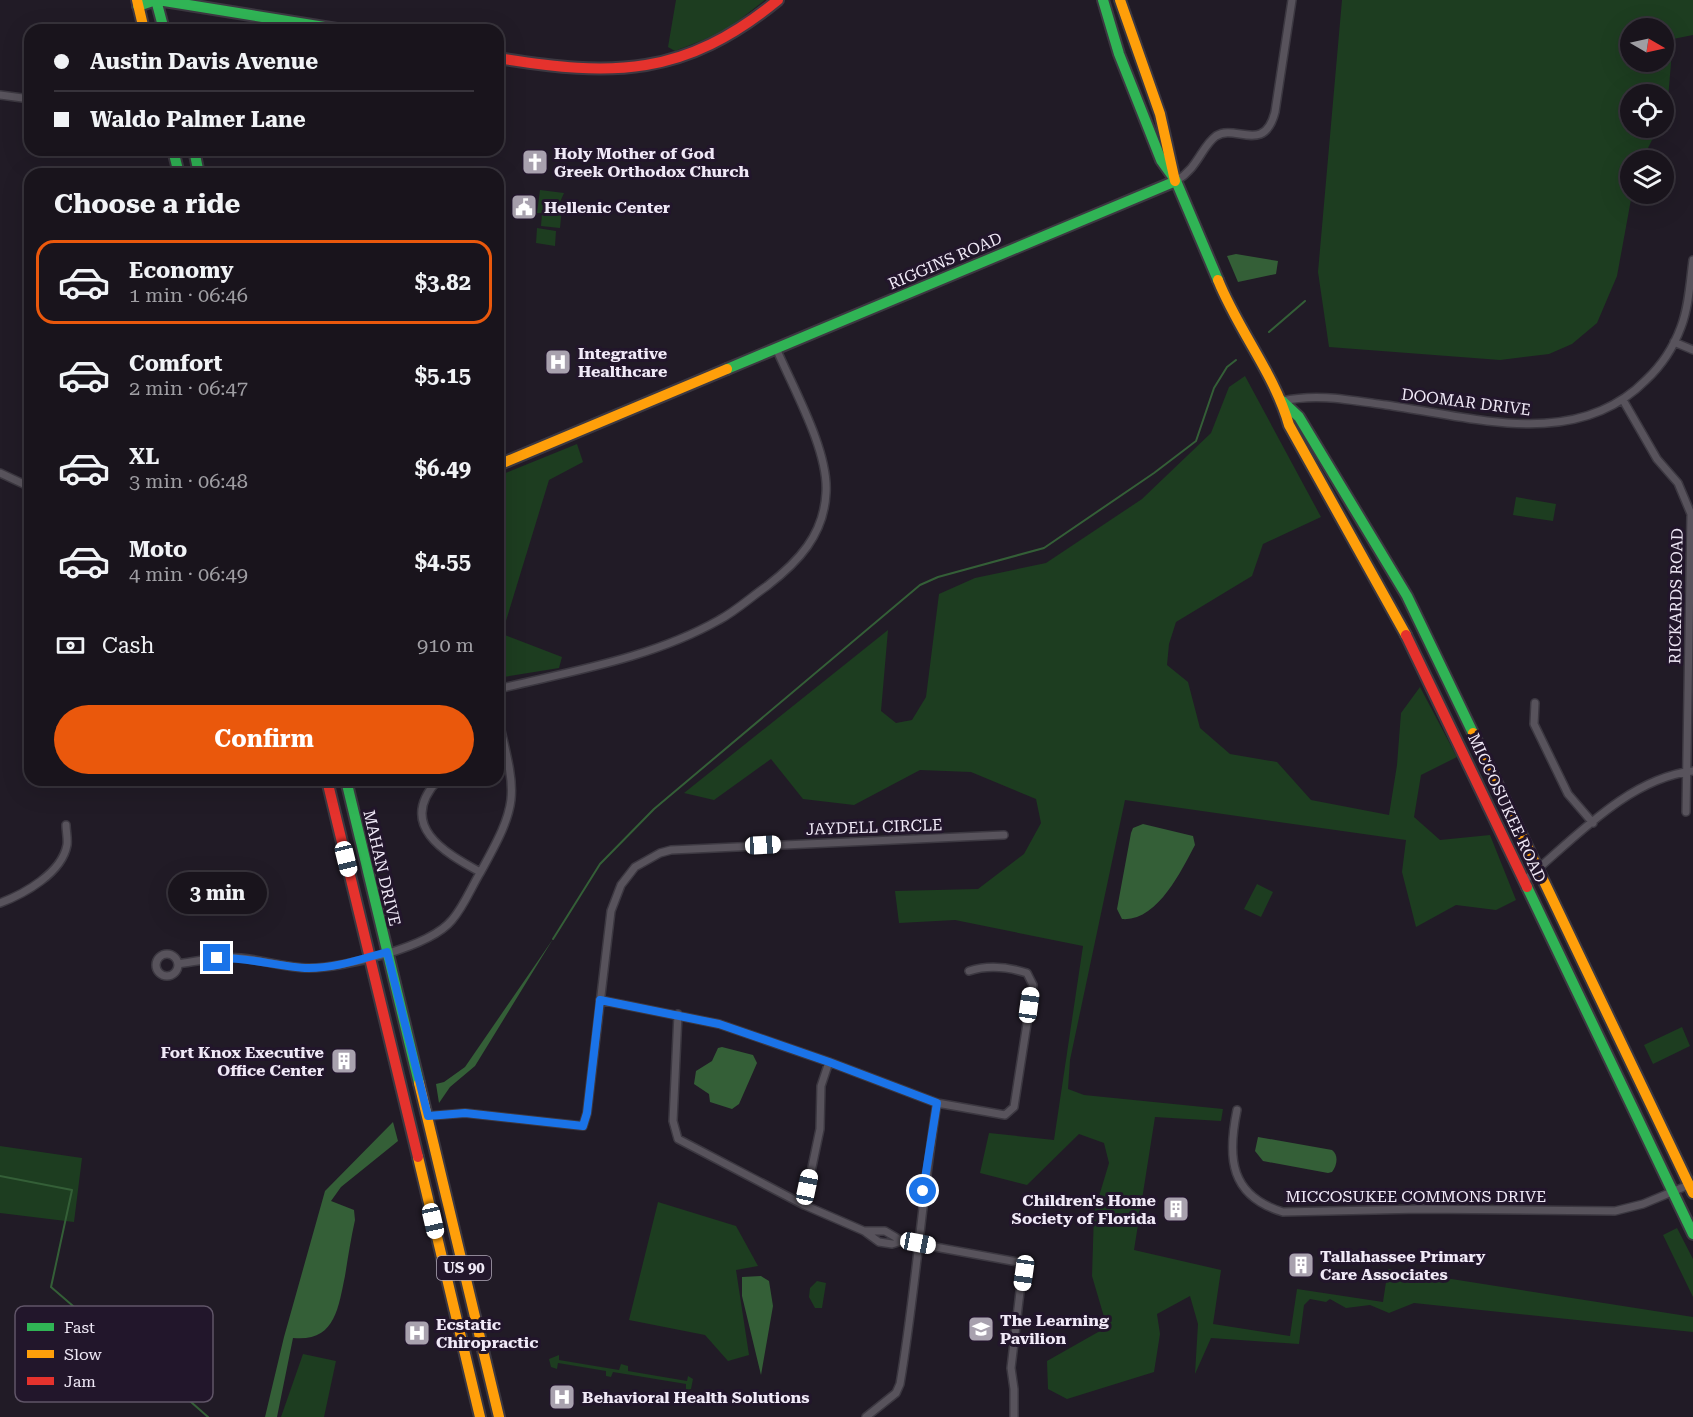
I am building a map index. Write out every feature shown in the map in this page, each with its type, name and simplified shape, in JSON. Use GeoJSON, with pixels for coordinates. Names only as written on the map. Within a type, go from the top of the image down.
{"type":"FeatureCollection","features":[{"type":"Feature","properties":{"kind":"street"},"geometry":{"type":"LineString","coordinates":[[157,0],[163,24]]}},
{"type":"Feature","properties":{"kind":"street"},"geometry":{"type":"LineString","coordinates":[[142,24],[137,3],[157,0],[289,24]]}},
{"type":"Feature","properties":{"kind":"street"},"geometry":{"type":"LineString","coordinates":[[504,59],[569,69],[605,70],[669,61],[706,47],[754,19],[778,0]]}},
{"type":"Feature","properties":{"kind":"street","name":"MICCOSUKEE ROAD"},"geometry":{"type":"LineString","coordinates":[[1103,0],[1136,101],[1161,160],[1176,182],[1218,282],[1282,401],[1289,425],[1374,574],[1432,686],[1693,1234]]}},
{"type":"Feature","properties":{"kind":"street","name":"MICCOSUKEE ROAD"},"geometry":{"type":"LineString","coordinates":[[1120,0],[1136,52],[1173,153],[1176,182]]}},
{"type":"Feature","properties":{"kind":"street","name":"RIGGINS ROAD"},"geometry":{"type":"LineString","coordinates":[[504,462],[1176,182],[1189,173],[1217,136],[1226,133],[1254,135],[1270,125],[1275,112],[1292,0]]}},
{"type":"Feature","properties":{"kind":"street"},"geometry":{"type":"LineString","coordinates":[[0,95],[24,98]]}},
{"type":"Feature","properties":{"kind":"street","name":"DOOMAR DRIVE"},"geometry":{"type":"LineString","coordinates":[[1282,401],[1324,396],[1524,424],[1545,425],[1587,417],[1623,400],[1651,376],[1674,342],[1681,328],[1687,304],[1693,260]]}},
{"type":"Feature","properties":{"kind":"street"},"geometry":{"type":"LineString","coordinates":[[1674,342],[1693,350]]}},
{"type":"Feature","properties":{"kind":"street"},"geometry":{"type":"LineString","coordinates":[[504,687],[648,651],[709,625],[734,611],[797,561],[808,547],[820,522],[826,493],[826,478],[819,449],[776,348]]}},
{"type":"Feature","properties":{"kind":"street","name":"RICKARDS ROAD"},"geometry":{"type":"LineString","coordinates":[[1623,400],[1657,459],[1678,483],[1691,506],[1690,772],[1686,812]]}},
{"type":"Feature","properties":{"kind":"street","name":"MICCOSUKEE ROAD"},"geometry":{"type":"LineString","coordinates":[[1282,401],[1299,417],[1390,567],[1451,685],[1692,1187]]}},
{"type":"Feature","properties":{"kind":"street"},"geometry":{"type":"LineString","coordinates":[[0,473],[24,484]]}},
{"type":"Feature","properties":{"kind":"street"},"geometry":{"type":"LineString","coordinates":[[1374,574],[1390,567]]}},
{"type":"Feature","properties":{"kind":"street"},"geometry":{"type":"LineString","coordinates":[[1535,703],[1534,724],[1568,794],[1593,824]]}},
{"type":"Feature","properties":{"kind":"street"},"geometry":{"type":"LineString","coordinates":[[178,964],[230,957],[314,968],[370,957],[414,945],[445,928],[457,914],[511,810],[513,789],[504,743]]}},
{"type":"Feature","properties":{"kind":"street"},"geometry":{"type":"LineString","coordinates":[[1525,880],[1633,791],[1655,780],[1690,772]]}},
{"type":"Feature","properties":{"kind":"street","name":"MAHAN DRIVE"},"geometry":{"type":"LineString","coordinates":[[328,786],[480,1417]]}},
{"type":"Feature","properties":{"kind":"street","name":"MAHAN DRIVE"},"geometry":{"type":"LineString","coordinates":[[347,786],[499,1417]]}},
{"type":"Feature","properties":{"kind":"street"},"geometry":{"type":"LineString","coordinates":[[433,786],[424,805],[427,832],[444,852],[480,872]]}},
{"type":"Feature","properties":{"kind":"street"},"geometry":{"type":"LineString","coordinates":[[0,903],[33,887],[54,867],[67,845],[66,825]]}},
{"type":"Feature","properties":{"kind":"street","name":"JAYDELL CIRCLE"},"geometry":{"type":"LineString","coordinates":[[428,1116],[465,1113],[583,1126],[587,1113],[614,899],[635,867],[660,853],[716,847],[1004,835]]}},
{"type":"Feature","properties":{"kind":"street"},"geometry":{"type":"LineString","coordinates":[[600,1000],[719,1024],[937,1103],[1005,1115],[1014,1107],[1032,985],[1030,976],[1020,971],[984,966],[969,971]]}},
{"type":"Feature","properties":{"kind":"street"},"geometry":{"type":"LineString","coordinates":[[678,1014],[673,1121],[678,1139],[804,1205],[864,1231],[879,1242],[918,1243],[1018,1262],[1023,1266],[1024,1273],[1011,1368],[1014,1417]]}},
{"type":"Feature","properties":{"kind":"street"},"geometry":{"type":"LineString","coordinates":[[804,1205],[820,1129],[821,1086],[829,1062]]}},
{"type":"Feature","properties":{"kind":"street"},"geometry":{"type":"LineString","coordinates":[[420,1085],[404,1101],[428,1116]]}},
{"type":"Feature","properties":{"kind":"street"},"geometry":{"type":"LineString","coordinates":[[866,1417],[896,1393],[900,1384],[915,1286],[925,1176],[937,1103]]}},
{"type":"Feature","properties":{"kind":"street","name":"MICCOSUKEE COMMONS DRIVE"},"geometry":{"type":"LineString","coordinates":[[1237,1110],[1231,1145],[1235,1172],[1254,1198],[1264,1205],[1283,1212],[1421,1209],[1615,1211],[1643,1204],[1672,1191],[1692,1187]]}},
{"type":"Feature","properties":{"kind":"street"},"geometry":{"type":"LineString","coordinates":[[864,1231],[885,1230],[903,1241]]}},
{"type":"Feature","properties":{"kind":"street"},"geometry":{"type":"LineString","coordinates":[[467,1362],[485,1358]]}},
{"type":"Feature","properties":{"kind":"shaded area"},"geometry":{"type":"Polygon","coordinates":[[[676,0],[765,0],[724,32],[675,51],[668,47],[676,0]]]}},
{"type":"Feature","properties":{"kind":"shaded area"},"geometry":{"type":"Polygon","coordinates":[[[1342,0],[1693,0],[1693,35],[1674,39],[1674,18],[1620,18],[1620,72],[1670,72],[1669,84],[1620,84],[1620,138],[1653,138],[1647,150],[1620,150],[1620,204],[1630,204],[1617,276],[1597,323],[1572,344],[1549,354],[1500,360],[1329,347],[1318,272],[1342,0]]]}},
{"type":"Feature","properties":{"kind":"shaded area"},"geometry":{"type":"Polygon","coordinates":[[[540,190],[564,193],[560,202],[562,208],[560,228],[541,226],[542,213],[537,213],[540,190]]]}},
{"type":"Feature","properties":{"kind":"shaded area"},"geometry":{"type":"Polygon","coordinates":[[[537,228],[556,231],[555,246],[536,243],[537,228]]]}},
{"type":"Feature","properties":{"kind":"shaded area"},"geometry":{"type":"Polygon","coordinates":[[[1236,254],[1278,261],[1276,274],[1238,282],[1227,256],[1236,254]]]}},
{"type":"Feature","properties":{"kind":"shaded area"},"geometry":{"type":"Polygon","coordinates":[[[1245,376],[1321,517],[1263,544],[1252,576],[1176,622],[1169,644],[1167,665],[1188,682],[1200,728],[1230,754],[1277,762],[1311,800],[1389,815],[1397,765],[1401,713],[1420,687],[1457,757],[1421,775],[1414,817],[1440,840],[1490,835],[1516,900],[1496,910],[1456,905],[1416,927],[1402,872],[1406,840],[1125,800],[1070,1060],[1068,1089],[1084,1095],[1223,1109],[1221,1121],[1155,1117],[1134,1250],[1221,1270],[1213,1324],[1290,1336],[1297,1289],[1383,1302],[1388,1269],[1693,1317],[1693,1332],[1414,1303],[1389,1313],[1370,1305],[1346,1308],[1330,1299],[1326,1302],[1310,1299],[1304,1305],[1299,1344],[1211,1338],[1195,1374],[1198,1324],[1190,1296],[1157,1314],[1160,1334],[1154,1372],[1067,1399],[1048,1389],[1047,1361],[1107,1327],[1092,1276],[1094,1213],[1109,1163],[1104,1143],[1079,1134],[1027,1185],[980,1173],[989,1133],[1054,1140],[1083,946],[955,920],[899,923],[895,891],[978,889],[1024,854],[1041,823],[1036,799],[971,772],[920,770],[854,805],[803,799],[771,759],[714,800],[684,793],[888,630],[881,711],[896,723],[912,720],[926,697],[939,594],[975,578],[1046,563],[1142,499],[1211,433],[1229,387],[1245,376]]]}},
{"type":"Feature","properties":{"kind":"shaded area"},"geometry":{"type":"Polygon","coordinates":[[[577,444],[583,462],[549,480],[504,627],[504,474],[577,444]]]}},
{"type":"Feature","properties":{"kind":"shaded area"},"geometry":{"type":"Polygon","coordinates":[[[1516,497],[1556,504],[1553,521],[1513,515],[1516,497]]]}},
{"type":"Feature","properties":{"kind":"shaded area"},"geometry":{"type":"Polygon","coordinates":[[[504,635],[562,657],[559,668],[504,677],[504,635]]]}},
{"type":"Feature","properties":{"kind":"shaded area"},"geometry":{"type":"Polygon","coordinates":[[[1143,824],[1193,836],[1195,845],[1175,881],[1157,904],[1135,918],[1122,919],[1117,909],[1131,833],[1133,828],[1143,824]]]}},
{"type":"Feature","properties":{"kind":"shaded area"},"geometry":{"type":"Polygon","coordinates":[[[1257,884],[1273,892],[1261,917],[1244,909],[1257,884]]]}},
{"type":"Feature","properties":{"kind":"shaded area"},"geometry":{"type":"Polygon","coordinates":[[[553,939],[475,1066],[450,1087],[439,1103],[436,1084],[444,1082],[465,1067],[553,939]]]}},
{"type":"Feature","properties":{"kind":"shaded area"},"geometry":{"type":"Polygon","coordinates":[[[1682,1027],[1690,1046],[1653,1064],[1644,1045],[1682,1027]]]}},
{"type":"Feature","properties":{"kind":"shaded area"},"geometry":{"type":"Polygon","coordinates":[[[718,1048],[753,1055],[757,1063],[739,1104],[732,1109],[710,1102],[709,1094],[694,1084],[696,1071],[712,1061],[718,1048]]]}},
{"type":"Feature","properties":{"kind":"shaded area"},"geometry":{"type":"Polygon","coordinates":[[[393,1122],[398,1141],[341,1187],[331,1201],[354,1210],[355,1220],[337,1311],[326,1329],[318,1335],[293,1338],[277,1417],[265,1417],[284,1337],[325,1191],[393,1122]]]}},
{"type":"Feature","properties":{"kind":"shaded area"},"geometry":{"type":"Polygon","coordinates":[[[1258,1137],[1332,1150],[1336,1158],[1335,1167],[1332,1172],[1328,1173],[1263,1161],[1255,1151],[1258,1137]]]}},
{"type":"Feature","properties":{"kind":"shaded area"},"geometry":{"type":"Polygon","coordinates":[[[0,1146],[82,1158],[74,1222],[0,1213],[0,1146]]]}},
{"type":"Feature","properties":{"kind":"shaded area"},"geometry":{"type":"Polygon","coordinates":[[[658,1202],[736,1226],[758,1266],[736,1270],[749,1355],[728,1361],[705,1335],[629,1320],[658,1202]]]}},
{"type":"Feature","properties":{"kind":"shaded area"},"geometry":{"type":"Polygon","coordinates":[[[1677,1228],[1693,1259],[1693,1297],[1663,1235],[1677,1228]]]}},
{"type":"Feature","properties":{"kind":"shaded area"},"geometry":{"type":"Polygon","coordinates":[[[761,1276],[769,1281],[773,1306],[761,1375],[742,1296],[742,1277],[761,1276]]]}},
{"type":"Feature","properties":{"kind":"shaded area"},"geometry":{"type":"Polygon","coordinates":[[[817,1281],[826,1283],[822,1308],[815,1308],[809,1297],[810,1288],[817,1281]]]}},
{"type":"Feature","properties":{"kind":"shaded area"},"geometry":{"type":"Polygon","coordinates":[[[303,1354],[336,1361],[324,1417],[281,1417],[303,1354]]]}},
{"type":"Feature","properties":{"kind":"shaded area"},"geometry":{"type":"Polygon","coordinates":[[[559,1355],[559,1360],[619,1370],[621,1364],[628,1366],[628,1371],[687,1381],[688,1376],[693,1379],[691,1389],[686,1390],[686,1384],[613,1372],[611,1377],[606,1376],[606,1371],[558,1363],[557,1369],[551,1367],[549,1359],[559,1355]]]}},
{"type":"Feature","properties":{"kind":"waterway"},"geometry":{"type":"LineString","coordinates":[[1269,332],[1305,301]]}},
{"type":"Feature","properties":{"kind":"waterway"},"geometry":{"type":"LineString","coordinates":[[553,939],[600,864],[654,809],[920,585],[938,577],[1044,548],[1154,473],[1196,441],[1214,388],[1227,367],[1236,360]]}},
{"type":"Feature","properties":{"kind":"waterway"},"geometry":{"type":"LineString","coordinates":[[0,1176],[72,1190],[51,1287],[73,1306]]}},
{"type":"Feature","properties":{"kind":"waterway"},"geometry":{"type":"LineString","coordinates":[[191,1402],[208,1417]]}},
{"type":"Feature","properties":{"kind":"traffic: fast"},"geometry":{"type":"LineString","coordinates":[[138,6],[156,0]]}},
{"type":"Feature","properties":{"kind":"traffic: fast"},"geometry":{"type":"LineString","coordinates":[[156,0],[162,24]]}},
{"type":"Feature","properties":{"kind":"traffic: fast"},"geometry":{"type":"LineString","coordinates":[[158,0],[306,24]]}},
{"type":"Feature","properties":{"kind":"traffic: fast"},"geometry":{"type":"LineString","coordinates":[[1103,0],[1119,54],[1161,160],[1176,181],[1218,280]]}},
{"type":"Feature","properties":{"kind":"traffic: fast"},"geometry":{"type":"LineString","coordinates":[[174,156],[178,168]]}},
{"type":"Feature","properties":{"kind":"traffic: fast"},"geometry":{"type":"LineString","coordinates":[[195,156],[198,168]]}},
{"type":"Feature","properties":{"kind":"traffic: fast"},"geometry":{"type":"LineString","coordinates":[[727,369],[1176,181]]}},
{"type":"Feature","properties":{"kind":"traffic: fast"},"geometry":{"type":"LineString","coordinates":[[1282,401],[1299,417],[1407,596],[1473,733]]}},
{"type":"Feature","properties":{"kind":"traffic: fast"},"geometry":{"type":"LineString","coordinates":[[347,786],[419,1083]]}},
{"type":"Feature","properties":{"kind":"traffic: fast"},"geometry":{"type":"LineString","coordinates":[[1527,887],[1693,1234]]}},
{"type":"Feature","properties":{"kind":"traffic: slow"},"geometry":{"type":"LineString","coordinates":[[137,0],[143,24]]}},
{"type":"Feature","properties":{"kind":"traffic: slow"},"geometry":{"type":"LineString","coordinates":[[1120,0],[1160,114],[1175,181]]}},
{"type":"Feature","properties":{"kind":"traffic: slow"},"geometry":{"type":"LineString","coordinates":[[1218,280],[1274,387],[1289,425],[1406,635]]}},
{"type":"Feature","properties":{"kind":"traffic: slow"},"geometry":{"type":"LineString","coordinates":[[504,462],[727,369]]}},
{"type":"Feature","properties":{"kind":"traffic: slow"},"geometry":{"type":"LineString","coordinates":[[1473,733],[1693,1193]]}},
{"type":"Feature","properties":{"kind":"traffic: slow"},"geometry":{"type":"LineString","coordinates":[[419,1083],[499,1417]]}},
{"type":"Feature","properties":{"kind":"traffic: slow"},"geometry":{"type":"LineString","coordinates":[[418,1157],[480,1417]]}},
{"type":"Feature","properties":{"kind":"traffic: jam"},"geometry":{"type":"LineString","coordinates":[[504,59],[577,68],[646,65],[678,57],[711,44],[744,25],[778,0]]}},
{"type":"Feature","properties":{"kind":"traffic: jam"},"geometry":{"type":"LineString","coordinates":[[1406,635],[1527,887]]}},
{"type":"Feature","properties":{"kind":"traffic: jam"},"geometry":{"type":"LineString","coordinates":[[328,786],[418,1157]]}},
{"type":"Feature","properties":{"kind":"place","name":"Holy Mother of God Greek Orthodox Church"},"geometry":{"type":"Point","coordinates":[535,162]}},
{"type":"Feature","properties":{"kind":"place","name":"Hellenic Center"},"geometry":{"type":"Point","coordinates":[524,207]}},
{"type":"Feature","properties":{"kind":"place","name":"Integrative Healthcare"},"geometry":{"type":"Point","coordinates":[558,362]}},
{"type":"Feature","properties":{"kind":"place","name":"Fort Knox Executive Office Center"},"geometry":{"type":"Point","coordinates":[344,1061]}},
{"type":"Feature","properties":{"kind":"place","name":"Children's Home Society of Florida"},"geometry":{"type":"Point","coordinates":[1176,1209]}},
{"type":"Feature","properties":{"kind":"place","name":"Tallahassee Primary Care Associates"},"geometry":{"type":"Point","coordinates":[1301,1265]}},
{"type":"Feature","properties":{"kind":"place","name":"The Learning Pavilion"},"geometry":{"type":"Point","coordinates":[981,1329]}},
{"type":"Feature","properties":{"kind":"place","name":"Ecstatic Chiropractic"},"geometry":{"type":"Point","coordinates":[417,1333]}},
{"type":"Feature","properties":{"kind":"place","name":"Behavioral Health Solutions"},"geometry":{"type":"Point","coordinates":[562,1397]}},
{"type":"Feature","properties":{"kind":"route"},"geometry":{"type":"LineString","coordinates":[[217,958],[243,958],[296,967],[321,968],[387,952],[428,1116],[465,1113],[579,1128],[583,1126],[587,1113],[600,1000],[719,1024],[937,1103],[923,1191]]}}]}
